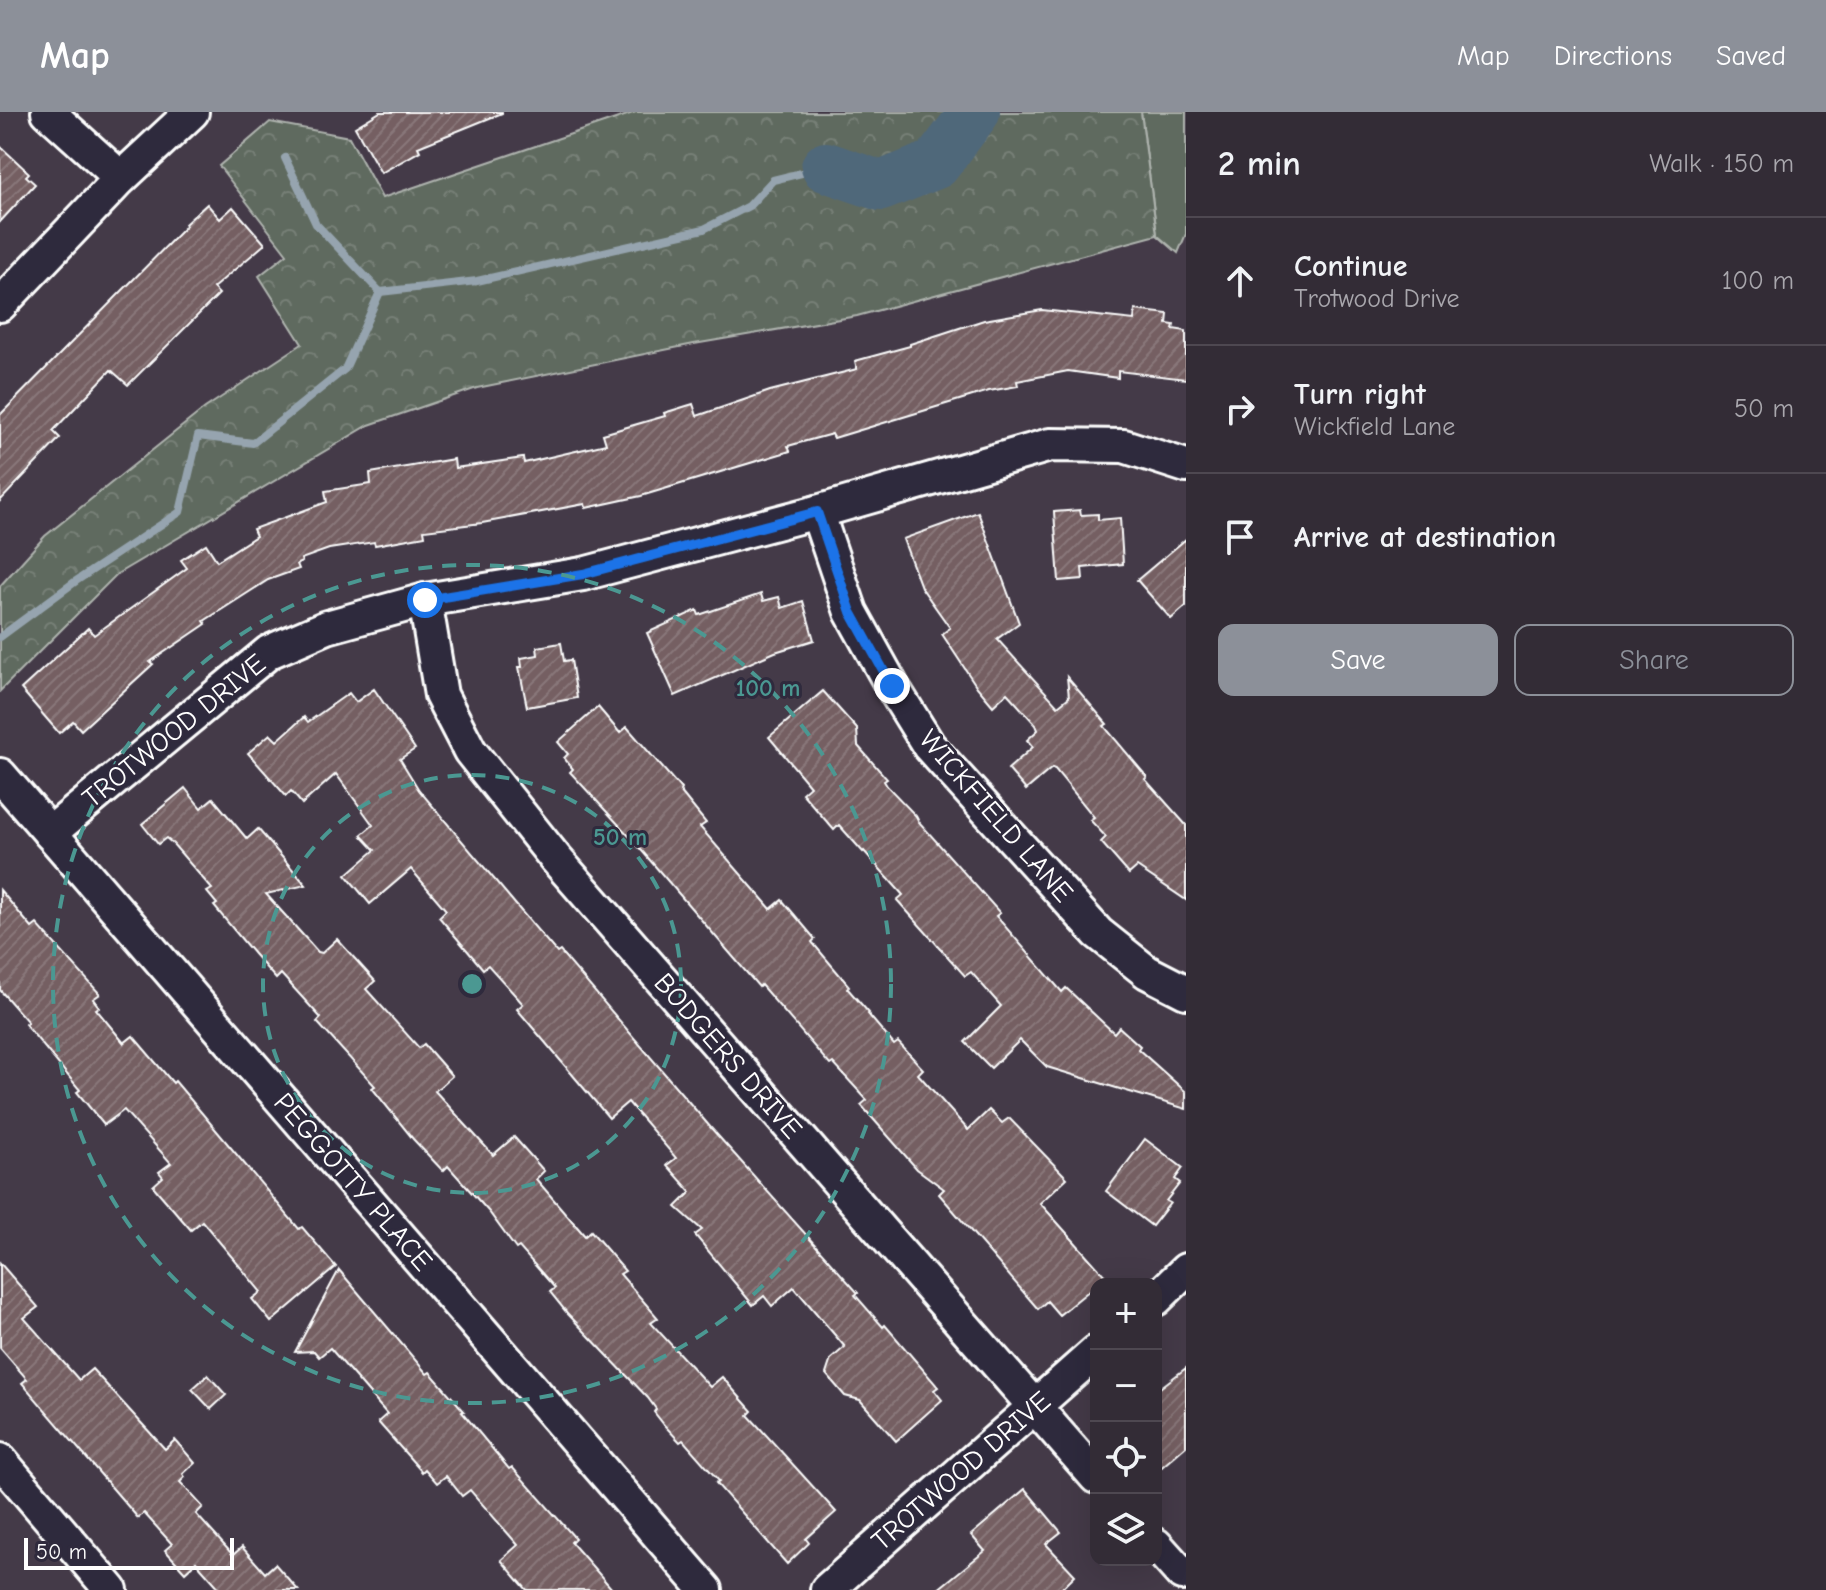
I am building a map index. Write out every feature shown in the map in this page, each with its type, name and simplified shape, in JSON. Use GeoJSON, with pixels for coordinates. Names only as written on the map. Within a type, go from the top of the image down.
{"type":"FeatureCollection","features":[{"type":"Feature","properties":{"kind":"street"},"geometry":{"type":"LineString","coordinates":[[48,112],[121,178]]}},
{"type":"Feature","properties":{"kind":"street"},"geometry":{"type":"LineString","coordinates":[[0,305],[121,178],[192,112]]}},
{"type":"Feature","properties":{"kind":"street","name":"TROTWOOD DRIVE"},"geometry":{"type":"LineString","coordinates":[[50,833],[269,652],[327,627],[425,600],[583,574],[817,512],[1050,445],[1124,446],[1186,466]]}},
{"type":"Feature","properties":{"kind":"street","name":"WICKFIELD LANE"},"geometry":{"type":"LineString","coordinates":[[817,512],[851,612],[929,746],[1098,933],[1147,972],[1186,992]]}},
{"type":"Feature","properties":{"kind":"street","name":"BODGERS DRIVE"},"geometry":{"type":"LineString","coordinates":[[425,600],[441,695],[470,751],[556,859],[1090,1470]]}},
{"type":"Feature","properties":{"kind":"street","name":"PEGGOTTY PLACE"},"geometry":{"type":"LineString","coordinates":[[0,775],[706,1590]]}},
{"type":"Feature","properties":{"kind":"street"},"geometry":{"type":"LineString","coordinates":[[1162,1293],[1186,1270]]}},
{"type":"Feature","properties":{"kind":"street","name":"TROTWOOD DRIVE"},"geometry":{"type":"LineString","coordinates":[[827,1590],[1090,1357]]}},
{"type":"Feature","properties":{"kind":"street"},"geometry":{"type":"LineString","coordinates":[[0,1460],[111,1590]]}},
{"type":"Feature","properties":{"kind":"street"},"geometry":{"type":"LineString","coordinates":[[1162,1552],[1182,1574]]}},
{"type":"Feature","properties":{"kind":"green space"},"geometry":{"type":"Polygon","coordinates":[[[636,112],[1141,112],[1157,235],[857,316],[694,344],[477,388],[369,425],[117,574],[0,691],[0,586],[45,536],[205,408],[302,344],[259,276],[287,254],[219,166],[270,122],[349,137],[382,198],[636,112]]]}},
{"type":"Feature","properties":{"kind":"green space"},"geometry":{"type":"Polygon","coordinates":[[[1141,112],[1186,112],[1186,234],[1178,253],[1157,235],[1141,112]]]}},
{"type":"Feature","properties":{"kind":"building"},"geometry":{"type":"Polygon","coordinates":[[[380,112],[502,113],[418,147],[420,151],[381,173],[355,127],[380,112]]]}},
{"type":"Feature","properties":{"kind":"building"},"geometry":{"type":"Polygon","coordinates":[[[0,146],[29,173],[26,176],[35,184],[0,222],[0,146]]]}},
{"type":"Feature","properties":{"kind":"building"},"geometry":{"type":"Polygon","coordinates":[[[207,204],[220,219],[233,207],[265,244],[213,288],[219,294],[128,385],[111,370],[53,431],[60,438],[0,501],[0,415],[207,204]]]}},
{"type":"Feature","properties":{"kind":"building"},"geometry":{"type":"Polygon","coordinates":[[[1042,310],[1134,320],[1135,310],[1168,314],[1167,324],[1174,325],[1173,329],[1186,331],[1186,379],[1118,371],[1118,378],[1068,371],[1017,381],[1018,386],[989,391],[834,438],[832,434],[788,446],[790,451],[641,496],[586,508],[585,504],[424,530],[425,536],[375,545],[374,542],[329,549],[301,559],[302,562],[297,564],[299,569],[268,580],[204,621],[206,624],[150,662],[153,664],[81,730],[73,721],[59,733],[21,689],[88,628],[94,635],[187,568],[181,560],[206,544],[217,561],[256,536],[253,529],[327,502],[325,491],[371,484],[370,473],[454,459],[455,468],[523,458],[524,463],[606,444],[603,434],[665,416],[664,413],[693,404],[697,416],[770,391],[857,369],[855,361],[984,320],[1042,310]]]}},
{"type":"Feature","properties":{"kind":"building"},"geometry":{"type":"Polygon","coordinates":[[[1080,510],[1081,515],[1098,514],[1098,520],[1120,518],[1123,564],[1082,568],[1083,579],[1059,581],[1054,512],[1080,510]]]}},
{"type":"Feature","properties":{"kind":"building"},"geometry":{"type":"Polygon","coordinates":[[[978,512],[1019,623],[997,639],[1058,706],[1069,697],[1067,677],[1107,724],[1104,726],[1147,777],[1145,779],[1186,825],[1186,900],[1137,867],[1129,874],[1101,842],[1106,837],[1090,820],[1094,817],[1055,769],[1052,768],[1026,790],[1008,769],[1033,747],[1027,740],[1038,730],[1036,725],[1007,693],[993,706],[977,687],[942,634],[950,628],[921,587],[903,539],[978,512]]]}},
{"type":"Feature","properties":{"kind":"building"},"geometry":{"type":"Polygon","coordinates":[[[1186,539],[1186,606],[1171,619],[1137,580],[1186,539]]]}},
{"type":"Feature","properties":{"kind":"building"},"geometry":{"type":"Polygon","coordinates":[[[761,594],[763,601],[779,597],[782,608],[803,601],[814,640],[775,652],[675,696],[647,633],[697,610],[699,615],[761,594]]]}},
{"type":"Feature","properties":{"kind":"building"},"geometry":{"type":"Polygon","coordinates":[[[561,643],[564,661],[571,660],[577,698],[527,707],[519,667],[522,667],[521,658],[538,655],[537,647],[561,643]]]}},
{"type":"Feature","properties":{"kind":"building"},"geometry":{"type":"Polygon","coordinates":[[[374,689],[415,749],[400,759],[419,790],[557,953],[560,951],[711,1128],[858,1293],[855,1295],[938,1387],[934,1390],[942,1400],[896,1441],[860,1400],[845,1396],[826,1374],[831,1359],[845,1347],[794,1287],[772,1306],[764,1296],[753,1305],[695,1235],[702,1230],[676,1207],[691,1192],[667,1165],[676,1158],[628,1102],[609,1118],[517,1009],[523,1004],[488,965],[483,969],[439,917],[446,910],[411,869],[370,904],[346,875],[375,850],[361,835],[373,825],[336,774],[302,804],[291,791],[286,796],[248,753],[270,734],[277,741],[304,717],[308,722],[349,693],[356,702],[374,689]]]}},
{"type":"Feature","properties":{"kind":"building"},"geometry":{"type":"Polygon","coordinates":[[[823,691],[857,729],[858,746],[887,779],[884,781],[887,786],[1000,913],[996,916],[1062,992],[1066,988],[1114,1033],[1119,1027],[1140,1046],[1138,1049],[1186,1092],[1186,1109],[1047,1067],[1020,1040],[991,1068],[965,1042],[1001,1006],[971,972],[965,976],[897,900],[903,895],[864,851],[839,825],[834,830],[802,793],[810,786],[769,737],[823,691]]]}},
{"type":"Feature","properties":{"kind":"building"},"geometry":{"type":"Polygon","coordinates":[[[598,707],[620,733],[627,727],[706,823],[700,827],[771,909],[782,900],[815,939],[812,942],[868,1014],[894,1045],[898,1042],[923,1069],[918,1074],[968,1130],[989,1110],[1002,1123],[1009,1118],[1067,1178],[1040,1203],[1106,1277],[1090,1278],[1090,1290],[1059,1315],[1047,1301],[1038,1309],[939,1194],[944,1189],[917,1169],[861,1105],[867,1100],[833,1063],[830,1065],[761,985],[759,987],[570,772],[573,769],[564,758],[568,754],[558,742],[598,707]]]}},
{"type":"Feature","properties":{"kind":"building"},"geometry":{"type":"Polygon","coordinates":[[[185,788],[201,808],[213,798],[247,839],[258,829],[306,885],[266,894],[318,952],[322,953],[337,939],[375,981],[366,989],[419,1048],[424,1044],[452,1076],[435,1091],[493,1155],[514,1137],[544,1171],[536,1179],[585,1236],[591,1231],[625,1271],[620,1274],[658,1318],[651,1323],[710,1387],[722,1377],[752,1411],[748,1415],[836,1512],[806,1539],[809,1543],[787,1564],[683,1440],[680,1442],[665,1426],[648,1398],[567,1313],[550,1292],[555,1288],[519,1247],[516,1249],[489,1212],[448,1166],[443,1171],[413,1139],[372,1088],[375,1086],[317,1022],[321,1018],[281,974],[276,979],[254,954],[214,906],[217,904],[207,892],[212,889],[173,844],[166,838],[158,844],[142,824],[185,788]]]}},
{"type":"Feature","properties":{"kind":"building"},"geometry":{"type":"Polygon","coordinates":[[[0,890],[32,928],[37,924],[100,994],[93,999],[99,1007],[96,1009],[124,1043],[133,1036],[173,1083],[175,1081],[299,1229],[302,1227],[336,1267],[271,1322],[252,1299],[261,1292],[202,1221],[191,1230],[153,1186],[163,1177],[159,1172],[171,1163],[124,1110],[104,1125],[77,1092],[80,1090],[25,1024],[28,1022],[0,990],[0,890]]]}},
{"type":"Feature","properties":{"kind":"building"},"geometry":{"type":"Polygon","coordinates":[[[1145,1139],[1183,1168],[1175,1179],[1180,1183],[1166,1201],[1170,1203],[1152,1226],[1106,1191],[1145,1139]]]}},
{"type":"Feature","properties":{"kind":"building"},"geometry":{"type":"Polygon","coordinates":[[[0,1263],[38,1307],[24,1318],[79,1380],[92,1369],[165,1449],[175,1440],[195,1463],[183,1474],[185,1477],[180,1482],[203,1507],[196,1514],[233,1555],[242,1547],[265,1573],[275,1564],[298,1590],[221,1590],[196,1562],[185,1572],[165,1550],[172,1544],[144,1513],[138,1518],[22,1383],[27,1379],[0,1348],[0,1263]]]}},
{"type":"Feature","properties":{"kind":"building"},"geometry":{"type":"Polygon","coordinates":[[[339,1270],[427,1374],[430,1372],[464,1411],[509,1469],[512,1467],[575,1538],[571,1542],[613,1590],[527,1590],[501,1560],[518,1545],[470,1490],[462,1496],[446,1476],[437,1483],[425,1469],[422,1472],[378,1422],[387,1414],[330,1348],[319,1357],[314,1351],[295,1352],[339,1270]]]}},
{"type":"Feature","properties":{"kind":"building"},"geometry":{"type":"Polygon","coordinates":[[[1186,1368],[1186,1446],[1162,1467],[1162,1422],[1162,1386],[1186,1368]]]}},
{"type":"Feature","properties":{"kind":"building"},"geometry":{"type":"Polygon","coordinates":[[[208,1375],[226,1395],[211,1409],[192,1389],[208,1375]]]}},
{"type":"Feature","properties":{"kind":"building"},"geometry":{"type":"Polygon","coordinates":[[[1025,1489],[1061,1532],[1046,1544],[1075,1575],[1060,1590],[937,1590],[985,1551],[971,1535],[1025,1489]]]}},
{"type":"Feature","properties":{"kind":"waterway"},"geometry":{"type":"LineString","coordinates":[[826,167],[881,186],[936,164],[975,112]]}},
{"type":"Feature","properties":{"kind":"waterway"},"geometry":{"type":"LineString","coordinates":[[285,158],[316,224],[380,292],[477,281],[704,229],[749,206],[773,180],[826,167]]}},
{"type":"Feature","properties":{"kind":"waterway"},"geometry":{"type":"LineString","coordinates":[[0,637],[76,581],[180,512],[198,436],[253,443],[345,369],[380,292]]}},
{"type":"Feature","properties":{"kind":"route"},"geometry":{"type":"LineString","coordinates":[[425,600],[583,574],[817,512],[851,612],[892,686]]}}]}
